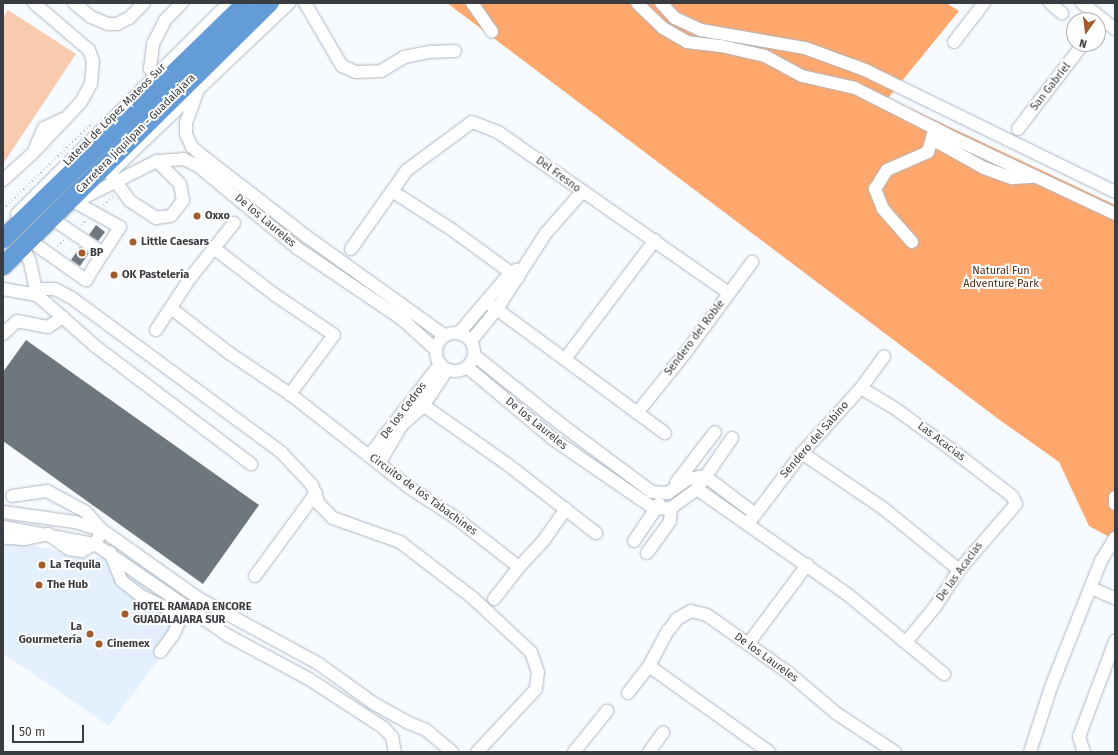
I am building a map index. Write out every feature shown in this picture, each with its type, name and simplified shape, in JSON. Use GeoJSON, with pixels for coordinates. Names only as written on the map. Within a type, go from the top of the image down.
{"type":"FeatureCollection","features":[{"type":"Feature","properties":{"kind":"highway","name":"Carretera Jiquilpan - Guadalajara"},"geometry":{"type":"LineString","coordinates":[[3,239],[246,3]]}},
{"type":"Feature","properties":{"kind":"highway","name":"Carretera Jiquilpan - Guadalajara"},"geometry":{"type":"LineString","coordinates":[[3,266],[270,3]]}},
{"type":"Feature","properties":{"kind":"street"},"geometry":{"type":"LineString","coordinates":[[3,180],[32,154],[88,93],[93,61],[89,50],[76,37],[34,3]]}},
{"type":"Feature","properties":{"kind":"street"},"geometry":{"type":"LineString","coordinates":[[74,3],[91,17],[108,24],[117,24],[129,18],[144,3]]}},
{"type":"Feature","properties":{"kind":"street"},"geometry":{"type":"LineString","coordinates":[[155,76],[150,68],[153,44],[166,20],[182,3]]}},
{"type":"Feature","properties":{"kind":"street","name":"Lateral de López Mateos Sur"},"geometry":{"type":"LineString","coordinates":[[3,230],[40,189],[229,3]]}},
{"type":"Feature","properties":{"kind":"street"},"geometry":{"type":"LineString","coordinates":[[157,161],[180,184],[183,200],[171,216],[156,218],[130,201],[112,177],[198,90],[289,3]]}},
{"type":"Feature","properties":{"kind":"street"},"geometry":{"type":"LineString","coordinates":[[306,3],[342,66],[356,72],[381,71],[410,56],[429,52],[455,51]]}},
{"type":"Feature","properties":{"kind":"street"},"geometry":{"type":"LineString","coordinates":[[472,3],[492,32]]}},
{"type":"Feature","properties":{"kind":"street"},"geometry":{"type":"LineString","coordinates":[[637,3],[663,28],[687,42],[721,46],[764,56],[802,76],[855,88],[934,134],[1036,177],[1115,214]]}},
{"type":"Feature","properties":{"kind":"street"},"geometry":{"type":"LineString","coordinates":[[661,3],[675,18],[701,30],[805,48],[866,70],[1115,192]]}},
{"type":"Feature","properties":{"kind":"street"},"geometry":{"type":"LineString","coordinates":[[954,42],[984,3]]}},
{"type":"Feature","properties":{"kind":"street"},"geometry":{"type":"LineString","coordinates":[[1050,3],[1062,13]]}},
{"type":"Feature","properties":{"kind":"street"},"geometry":{"type":"LineString","coordinates":[[1082,3],[1091,12]]}},
{"type":"Feature","properties":{"kind":"street","name":"San Gabriel"},"geometry":{"type":"LineString","coordinates":[[1018,129],[1077,52]]}},
{"type":"Feature","properties":{"kind":"street","name":"De los Laureles"},"geometry":{"type":"LineString","coordinates":[[198,90],[186,123],[186,134],[197,159],[243,196],[297,248],[402,319],[435,349]]}},
{"type":"Feature","properties":{"kind":"street","name":"Del Fresno"},"geometry":{"type":"LineString","coordinates":[[351,249],[407,170],[418,159],[472,122],[498,132],[729,293]]}},
{"type":"Feature","properties":{"kind":"street"},"geometry":{"type":"LineString","coordinates":[[912,242],[883,210],[875,189],[887,170],[928,152],[934,134]]}},
{"type":"Feature","properties":{"kind":"street","name":"De los Laureles"},"geometry":{"type":"LineString","coordinates":[[80,200],[112,177],[157,161],[197,159]]}},
{"type":"Feature","properties":{"kind":"street"},"geometry":{"type":"LineString","coordinates":[[392,191],[451,229],[514,276]]}},
{"type":"Feature","properties":{"kind":"street"},"geometry":{"type":"LineString","coordinates":[[492,305],[459,333],[444,335],[435,349],[443,367],[455,371],[467,367],[474,355],[471,341],[492,305],[546,234],[582,192]]}},
{"type":"Feature","properties":{"kind":"street","name":"De los Laureles"},"geometry":{"type":"LineString","coordinates":[[243,196],[306,236],[444,335]]}},
{"type":"Feature","properties":{"kind":"street"},"geometry":{"type":"LineString","coordinates":[[26,242],[86,280],[120,227],[80,200],[52,217],[102,253]]}},
{"type":"Feature","properties":{"kind":"street"},"geometry":{"type":"LineString","coordinates":[[156,330],[172,309],[191,277],[234,223]]}},
{"type":"Feature","properties":{"kind":"street"},"geometry":{"type":"LineString","coordinates":[[297,248],[306,236]]}},
{"type":"Feature","properties":{"kind":"street"},"geometry":{"type":"LineString","coordinates":[[565,359],[655,240]]}},
{"type":"Feature","properties":{"kind":"street"},"geometry":{"type":"LineString","coordinates":[[26,242],[34,292],[95,346],[251,464]]}},
{"type":"Feature","properties":{"kind":"street"},"geometry":{"type":"LineString","coordinates":[[215,248],[275,295],[334,335],[290,394]]}},
{"type":"Feature","properties":{"kind":"street","name":"Sendero del Roble"},"geometry":{"type":"LineString","coordinates":[[637,412],[752,262]]}},
{"type":"Feature","properties":{"kind":"street"},"geometry":{"type":"LineString","coordinates":[[3,289],[34,292],[55,289],[72,298],[281,452],[312,485],[319,504],[333,518],[400,542],[472,598],[531,652],[538,672],[536,689],[477,752]]}},
{"type":"Feature","properties":{"kind":"street"},"geometry":{"type":"LineString","coordinates":[[492,305],[665,433]]}},
{"type":"Feature","properties":{"kind":"street","name":"Circuito de los Tabachines"},"geometry":{"type":"LineString","coordinates":[[172,309],[229,353],[290,394],[410,488],[456,518],[519,566]]}},
{"type":"Feature","properties":{"kind":"street"},"geometry":{"type":"LineString","coordinates":[[3,334],[17,321],[48,327],[62,317]]}},
{"type":"Feature","properties":{"kind":"street"},"geometry":{"type":"LineString","coordinates":[[459,333],[471,341]]}},
{"type":"Feature","properties":{"kind":"street","name":"De los Laureles"},"geometry":{"type":"LineString","coordinates":[[474,355],[652,492],[668,493]]}},
{"type":"Feature","properties":{"kind":"street","name":"Sendero del Sabino"},"geometry":{"type":"LineString","coordinates":[[747,525],[802,453],[861,388],[884,356]]}},
{"type":"Feature","properties":{"kind":"street","name":"De los Cedros"},"geometry":{"type":"LineString","coordinates":[[369,456],[413,398],[443,367]]}},
{"type":"Feature","properties":{"kind":"street","name":"De los Cedros"},"geometry":{"type":"LineString","coordinates":[[378,464],[401,426],[424,405],[443,367]]}},
{"type":"Feature","properties":{"kind":"street","name":"De los Laureles"},"geometry":{"type":"LineString","coordinates":[[467,367],[553,439],[655,509]]}},
{"type":"Feature","properties":{"kind":"street","name":"Las Acacias"},"geometry":{"type":"LineString","coordinates":[[861,388],[893,407],[952,450],[1012,496],[1016,504]]}},
{"type":"Feature","properties":{"kind":"street"},"geometry":{"type":"LineString","coordinates":[[413,398],[596,533]]}},
{"type":"Feature","properties":{"kind":"street"},"geometry":{"type":"LineString","coordinates":[[634,540],[655,509],[715,432]]}},
{"type":"Feature","properties":{"kind":"street"},"geometry":{"type":"LineString","coordinates":[[655,509],[671,508],[697,489],[732,438]]}},
{"type":"Feature","properties":{"kind":"street"},"geometry":{"type":"LineString","coordinates":[[802,453],[884,509],[959,570]]}},
{"type":"Feature","properties":{"kind":"street"},"geometry":{"type":"LineString","coordinates":[[668,493],[688,479],[705,476],[755,514]]}},
{"type":"Feature","properties":{"kind":"street"},"geometry":{"type":"LineString","coordinates":[[697,489],[847,594],[944,674]]}},
{"type":"Feature","properties":{"kind":"street"},"geometry":{"type":"LineString","coordinates":[[12,496],[47,491],[86,512],[102,530],[172,580],[225,614],[319,664],[373,703],[426,730],[447,751]]}},
{"type":"Feature","properties":{"kind":"street"},"geometry":{"type":"LineString","coordinates":[[255,576],[316,494]]}},
{"type":"Feature","properties":{"kind":"street"},"geometry":{"type":"LineString","coordinates":[[1115,497],[1115,504]]}},
{"type":"Feature","properties":{"kind":"street","name":"De las Acacias"},"geometry":{"type":"LineString","coordinates":[[906,642],[934,607],[959,570],[1016,504]]}},
{"type":"Feature","properties":{"kind":"street"},"geometry":{"type":"LineString","coordinates":[[647,553],[670,521],[671,508]]}},
{"type":"Feature","properties":{"kind":"street"},"geometry":{"type":"LineString","coordinates":[[494,598],[519,566],[544,540],[566,510]]}},
{"type":"Feature","properties":{"kind":"street"},"geometry":{"type":"LineString","coordinates":[[3,512],[75,522],[102,530]]}},
{"type":"Feature","properties":{"kind":"street"},"geometry":{"type":"LineString","coordinates":[[3,526],[96,544],[110,552],[229,636],[338,697],[384,728],[392,737],[395,752]]}},
{"type":"Feature","properties":{"kind":"street"},"geometry":{"type":"LineString","coordinates":[[96,544],[102,530]]}},
{"type":"Feature","properties":{"kind":"street"},"geometry":{"type":"LineString","coordinates":[[7,538],[25,539],[48,534]]}},
{"type":"Feature","properties":{"kind":"street"},"geometry":{"type":"LineString","coordinates":[[1030,752],[1051,687],[1101,561],[1115,538]]}},
{"type":"Feature","properties":{"kind":"street"},"geometry":{"type":"LineString","coordinates":[[110,552],[122,581],[141,596],[175,612],[181,618],[173,635],[160,652]]}},
{"type":"Feature","properties":{"kind":"street"},"geometry":{"type":"LineString","coordinates":[[748,644],[807,565]]}},
{"type":"Feature","properties":{"kind":"street"},"geometry":{"type":"LineString","coordinates":[[158,603],[172,580]]}},
{"type":"Feature","properties":{"kind":"street"},"geometry":{"type":"LineString","coordinates":[[1091,588],[1115,598]]}},
{"type":"Feature","properties":{"kind":"street","name":"De los Laureles"},"geometry":{"type":"LineString","coordinates":[[628,693],[649,666],[673,625],[691,611],[707,615],[790,674],[836,712],[895,752]]}},
{"type":"Feature","properties":{"kind":"street"},"geometry":{"type":"LineString","coordinates":[[1081,749],[1079,737],[1115,641]]}},
{"type":"Feature","properties":{"kind":"street"},"geometry":{"type":"LineString","coordinates":[[649,666],[770,752]]}},
{"type":"Feature","properties":{"kind":"street"},"geometry":{"type":"LineString","coordinates":[[574,752],[607,711]]}},
{"type":"Feature","properties":{"kind":"street"},"geometry":{"type":"LineString","coordinates":[[392,737],[405,720]]}},
{"type":"Feature","properties":{"kind":"street"},"geometry":{"type":"LineString","coordinates":[[649,752],[664,733]]}},
{"type":"Feature","properties":{"kind":"path"},"geometry":{"type":"LineString","coordinates":[[3,209],[94,121]]}},
{"type":"Feature","properties":{"kind":"shaded area"},"geometry":{"type":"Polygon","coordinates":[[[8,10],[76,54],[3,164],[3,18],[8,10]]]}},
{"type":"Feature","properties":{"kind":"shaded area","name":"La Gourmetería"},"geometry":{"type":"Polygon","coordinates":[[[3,539],[50,549],[75,558],[103,557],[192,615],[109,726],[3,653],[3,539]]]}},
{"type":"Feature","properties":{"kind":"green space","name":"Natural Fun Adventure Park"},"geometry":{"type":"Polygon","coordinates":[[[447,3],[946,3],[959,11],[888,98],[1115,205],[1115,540],[1089,526],[1059,462],[997,418],[447,3]]]}},
{"type":"Feature","properties":{"kind":"building"},"geometry":{"type":"Polygon","coordinates":[[[96,225],[105,232],[98,241],[89,235],[96,225]]]}},
{"type":"Feature","properties":{"kind":"building"},"geometry":{"type":"Polygon","coordinates":[[[80,247],[89,253],[80,266],[71,260],[80,247]]]}},
{"type":"Feature","properties":{"kind":"building"},"geometry":{"type":"Polygon","coordinates":[[[26,340],[259,505],[203,584],[3,441],[3,372],[26,340]]]}},
{"type":"Feature","properties":{"kind":"place","name":"Oxxo"},"geometry":{"type":"Point","coordinates":[197,216]}},
{"type":"Feature","properties":{"kind":"place","name":"Little Caesars"},"geometry":{"type":"Point","coordinates":[133,242]}},
{"type":"Feature","properties":{"kind":"place","name":"BP"},"geometry":{"type":"Point","coordinates":[82,253]}},
{"type":"Feature","properties":{"kind":"place","name":"OK Pastelería"},"geometry":{"type":"Point","coordinates":[114,275]}},
{"type":"Feature","properties":{"kind":"place","name":"La Tequila"},"geometry":{"type":"Point","coordinates":[42,565]}},
{"type":"Feature","properties":{"kind":"place","name":"The Hub"},"geometry":{"type":"Point","coordinates":[39,585]}},
{"type":"Feature","properties":{"kind":"place","name":"HOTEL RAMADA ENCORE GUADALAJARA SUR"},"geometry":{"type":"Point","coordinates":[125,614]}},
{"type":"Feature","properties":{"kind":"place","name":"La Gourmetería"},"geometry":{"type":"Point","coordinates":[90,634]}},
{"type":"Feature","properties":{"kind":"place","name":"Cinemex"},"geometry":{"type":"Point","coordinates":[99,644]}}]}
